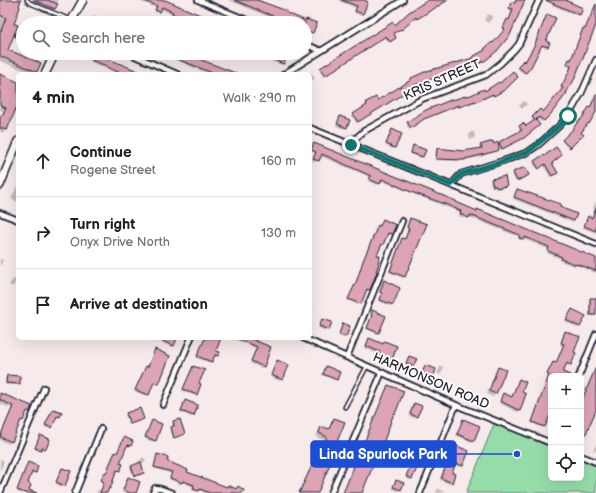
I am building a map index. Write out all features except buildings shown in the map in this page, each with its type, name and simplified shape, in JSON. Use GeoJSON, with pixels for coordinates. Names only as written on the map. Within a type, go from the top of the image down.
{"type":"FeatureCollection","features":[{"type":"Feature","properties":{"kind":"main road"},"geometry":{"type":"LineString","coordinates":[[74,16],[83,0]]}},
{"type":"Feature","properties":{"kind":"main road"},"geometry":{"type":"LineString","coordinates":[[46,72],[52,60]]}},
{"type":"Feature","properties":{"kind":"main road"},"geometry":{"type":"LineString","coordinates":[[0,185],[16,146]]}},
{"type":"Feature","properties":{"kind":"street"},"geometry":{"type":"LineString","coordinates":[[198,0],[237,16]]}},
{"type":"Feature","properties":{"kind":"street"},"geometry":{"type":"LineString","coordinates":[[312,57],[401,0]]}},
{"type":"Feature","properties":{"kind":"street","name":"KRIS STREET"},"geometry":{"type":"LineString","coordinates":[[351,145],[354,139],[364,131],[422,99],[486,74],[501,63],[519,44],[539,0]]}},
{"type":"Feature","properties":{"kind":"street"},"geometry":{"type":"LineString","coordinates":[[312,47],[321,51]]}},
{"type":"Feature","properties":{"kind":"street"},"geometry":{"type":"LineString","coordinates":[[145,60],[173,72]]}},
{"type":"Feature","properties":{"kind":"street"},"geometry":{"type":"LineString","coordinates":[[287,72],[307,60]]}},
{"type":"Feature","properties":{"kind":"street"},"geometry":{"type":"LineString","coordinates":[[451,185],[461,174],[509,160],[528,152],[559,126],[568,116],[581,94],[596,60]]}},
{"type":"Feature","properties":{"kind":"street"},"geometry":{"type":"LineString","coordinates":[[312,129],[596,244]]}},
{"type":"Feature","properties":{"kind":"street"},"geometry":{"type":"LineString","coordinates":[[0,213],[16,219]]}},
{"type":"Feature","properties":{"kind":"street"},"geometry":{"type":"LineString","coordinates":[[347,357],[402,221]]}},
{"type":"Feature","properties":{"kind":"street"},"geometry":{"type":"LineString","coordinates":[[581,373],[596,334]]}},
{"type":"Feature","properties":{"kind":"street"},"geometry":{"type":"LineString","coordinates":[[163,405],[190,340]]}},
{"type":"Feature","properties":{"kind":"street","name":"HARMONSON ROAD"},"geometry":{"type":"LineString","coordinates":[[308,340],[456,405],[548,442]]}},
{"type":"Feature","properties":{"kind":"street"},"geometry":{"type":"LineString","coordinates":[[331,493],[382,372]]}},
{"type":"Feature","properties":{"kind":"street"},"geometry":{"type":"LineString","coordinates":[[0,493],[44,388]]}},
{"type":"Feature","properties":{"kind":"street"},"geometry":{"type":"LineString","coordinates":[[420,493],[456,405]]}},
{"type":"Feature","properties":{"kind":"street"},"geometry":{"type":"LineString","coordinates":[[75,493],[101,429]]}},
{"type":"Feature","properties":{"kind":"street"},"geometry":{"type":"LineString","coordinates":[[584,457],[596,462]]}},
{"type":"Feature","properties":{"kind":"street"},"geometry":{"type":"LineString","coordinates":[[154,491],[161,489],[172,493]]}},
{"type":"Feature","properties":{"kind":"lane"},"geometry":{"type":"LineString","coordinates":[[27,0],[30,3],[58,16]]}},
{"type":"Feature","properties":{"kind":"lane"},"geometry":{"type":"LineString","coordinates":[[345,408],[367,366]]}},
{"type":"Feature","properties":{"kind":"green space"},"geometry":{"type":"Polygon","coordinates":[[[494,424],[548,446],[548,481],[584,481],[584,461],[596,466],[596,493],[466,493],[494,424]]]}},
{"type":"Feature","properties":{"kind":"place","name":"Linda Spurlock Park"},"geometry":{"type":"Point","coordinates":[517,454]}},
{"type":"Feature","properties":{"kind":"route"},"geometry":{"type":"LineString","coordinates":[[351,145],[451,185],[456,178],[468,171],[509,160],[528,152],[559,126],[568,116]]}}]}
